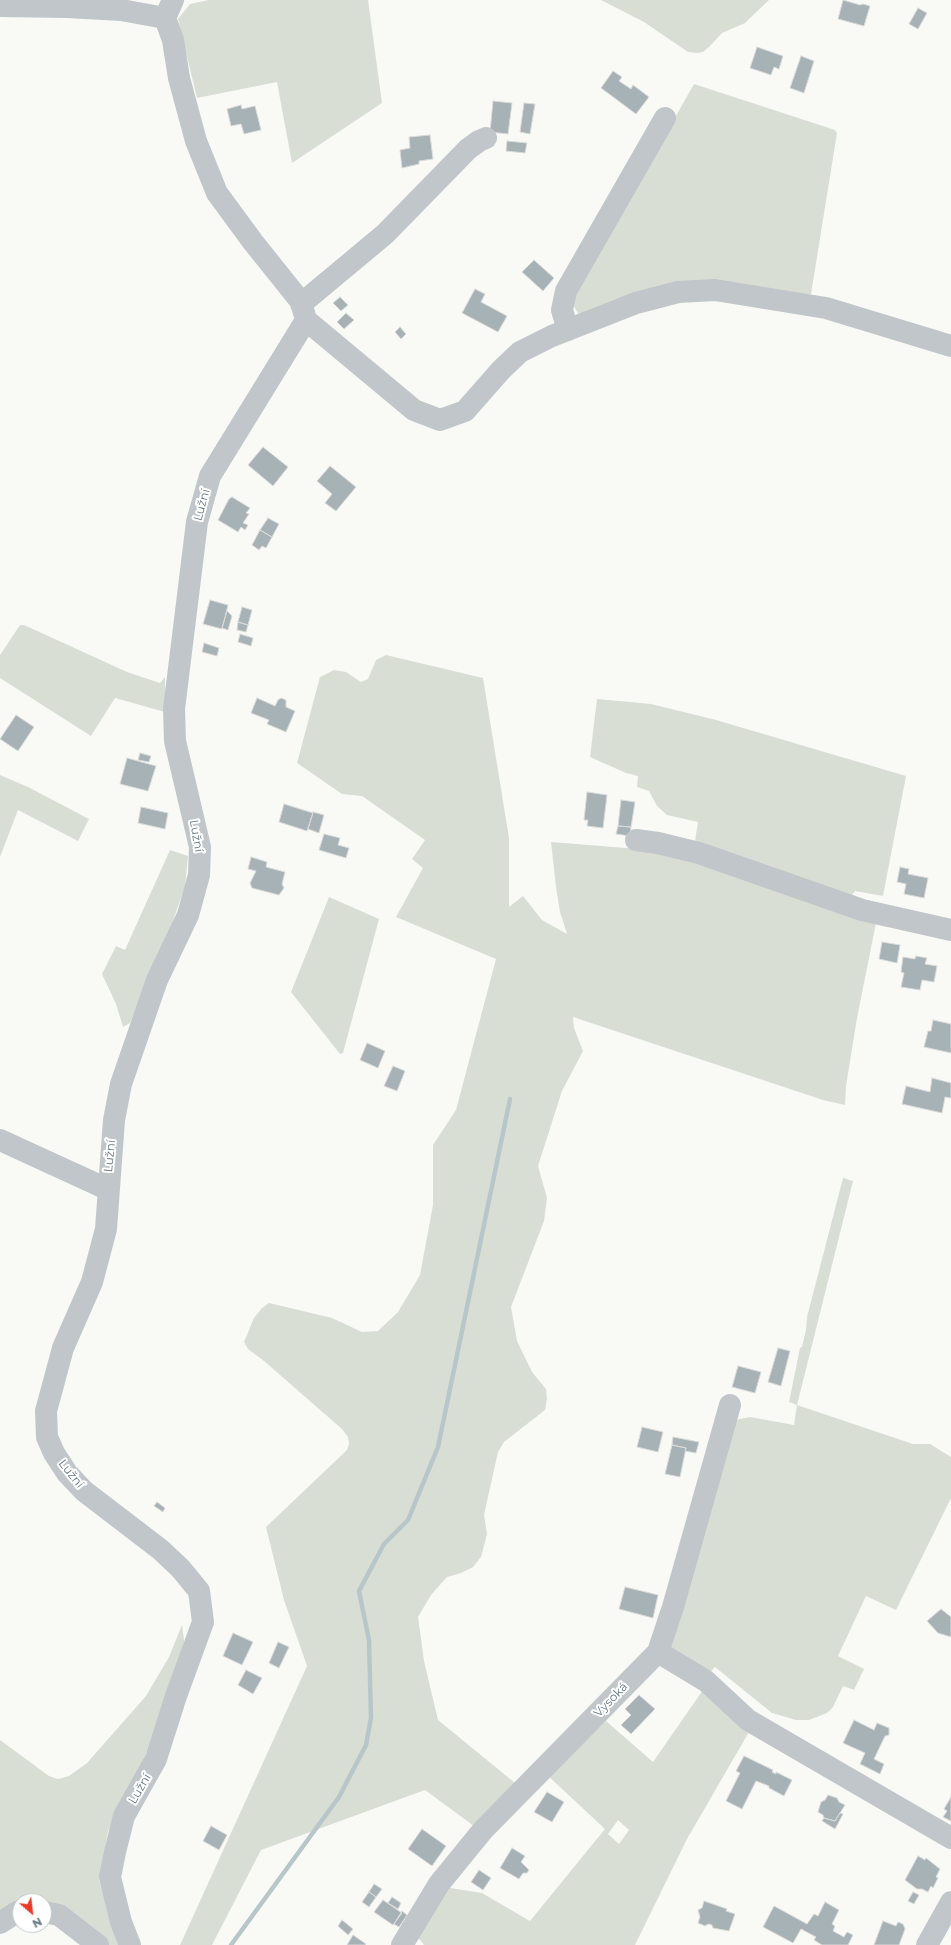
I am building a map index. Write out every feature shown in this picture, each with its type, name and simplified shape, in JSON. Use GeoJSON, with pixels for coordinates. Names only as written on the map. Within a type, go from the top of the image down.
{"type":"FeatureCollection","features":[{"type":"Feature","properties":{"kind":"street"},"geometry":{"type":"LineString","coordinates":[[0,6],[67,7],[121,10],[169,9],[179,78],[196,141],[217,193],[253,242],[283,278],[304,312],[414,410],[440,420],[465,411],[501,370],[520,352],[568,330],[643,302],[678,292],[715,290],[826,308],[951,346]]}},
{"type":"Feature","properties":{"kind":"street"},"geometry":{"type":"LineString","coordinates":[[568,330],[562,310],[566,290],[665,118]]}},
{"type":"Feature","properties":{"kind":"street","name":"Lužní"},"geometry":{"type":"LineString","coordinates":[[130,1945],[121,1922],[110,1877],[124,1816],[156,1759],[176,1696],[203,1622],[200,1592],[161,1550],[84,1491],[67,1473],[54,1453],[47,1437],[46,1411],[63,1348],[92,1282],[106,1230],[114,1120],[121,1084],[157,980],[188,915],[199,876],[200,847],[175,740],[174,709],[196,522],[210,476],[304,312],[386,234],[468,149],[486,138]]}},
{"type":"Feature","properties":{"kind":"street"},"geometry":{"type":"LineString","coordinates":[[636,840],[658,843],[699,853],[862,910],[951,930]]}},
{"type":"Feature","properties":{"kind":"street"},"geometry":{"type":"LineString","coordinates":[[0,1140],[108,1189]]}},
{"type":"Feature","properties":{"kind":"street","name":"Vysoká"},"geometry":{"type":"LineString","coordinates":[[402,1945],[439,1884],[483,1830],[658,1652],[673,1607],[730,1405]]}},
{"type":"Feature","properties":{"kind":"street"},"geometry":{"type":"LineString","coordinates":[[658,1652],[706,1681],[748,1720],[951,1838]]}},
{"type":"Feature","properties":{"kind":"street"},"geometry":{"type":"LineString","coordinates":[[927,1945],[951,1902]]}},
{"type":"Feature","properties":{"kind":"street"},"geometry":{"type":"LineString","coordinates":[[52,1914],[59,1916],[98,1945]]}},
{"type":"Feature","properties":{"kind":"street"},"geometry":{"type":"LineString","coordinates":[[0,1923],[12,1915]]}},
{"type":"Feature","properties":{"kind":"shaded area"},"geometry":{"type":"Polygon","coordinates":[[[209,0],[368,0],[382,103],[292,163],[277,82],[197,98],[178,19],[190,4],[209,0]]]}},
{"type":"Feature","properties":{"kind":"shaded area"},"geometry":{"type":"Polygon","coordinates":[[[601,0],[769,0],[745,23],[722,33],[703,52],[698,53],[688,52],[644,22],[601,0]]]}},
{"type":"Feature","properties":{"kind":"shaded area"},"geometry":{"type":"Polygon","coordinates":[[[694,84],[835,130],[837,133],[811,294],[805,295],[704,281],[580,317],[571,301],[694,84]]]}},
{"type":"Feature","properties":{"kind":"shaded area"},"geometry":{"type":"Polygon","coordinates":[[[20,625],[24,625],[127,672],[160,683],[165,677],[165,712],[115,698],[91,736],[0,678],[0,655],[20,625]]]}},
{"type":"Feature","properties":{"kind":"shaded area"},"geometry":{"type":"Polygon","coordinates":[[[386,655],[483,678],[509,838],[509,907],[523,896],[542,920],[567,934],[560,912],[551,842],[663,851],[877,918],[857,1018],[846,1086],[845,1105],[823,1100],[573,1017],[574,1028],[583,1051],[562,1091],[538,1166],[547,1198],[544,1221],[511,1307],[517,1341],[532,1372],[546,1389],[547,1399],[545,1410],[504,1442],[498,1452],[484,1515],[487,1534],[481,1557],[473,1567],[461,1573],[447,1577],[431,1595],[418,1617],[424,1661],[438,1720],[515,1783],[478,1829],[425,1790],[261,1850],[212,1945],[180,1945],[307,1666],[284,1600],[266,1527],[347,1450],[349,1444],[348,1437],[342,1429],[264,1361],[248,1349],[244,1342],[254,1318],[262,1308],[269,1303],[332,1318],[362,1332],[378,1331],[398,1312],[420,1275],[433,1205],[433,1145],[456,1110],[496,959],[396,917],[423,868],[412,859],[425,840],[362,796],[342,794],[297,763],[320,677],[334,670],[346,672],[361,682],[368,679],[376,660],[386,655]]]}},
{"type":"Feature","properties":{"kind":"shaded area"},"geometry":{"type":"Polygon","coordinates":[[[597,699],[651,704],[716,720],[906,776],[883,896],[855,891],[850,898],[694,847],[698,822],[667,815],[657,806],[649,791],[637,787],[638,776],[626,773],[590,757],[597,699]]]}},
{"type":"Feature","properties":{"kind":"shaded area"},"geometry":{"type":"Polygon","coordinates":[[[0,775],[28,787],[89,819],[78,841],[18,810],[0,857],[0,775]]]}},
{"type":"Feature","properties":{"kind":"shaded area"},"geometry":{"type":"Polygon","coordinates":[[[170,850],[188,856],[185,886],[165,944],[130,1023],[123,1027],[116,1004],[102,974],[116,946],[125,950],[170,850]]]}},
{"type":"Feature","properties":{"kind":"shaded area"},"geometry":{"type":"Polygon","coordinates":[[[329,897],[379,919],[343,1053],[340,1054],[291,992],[329,897]]]}},
{"type":"Feature","properties":{"kind":"shaded area"},"geometry":{"type":"Polygon","coordinates":[[[843,1178],[853,1181],[797,1405],[789,1402],[800,1348],[802,1347],[806,1330],[807,1317],[843,1178]]]}},
{"type":"Feature","properties":{"kind":"shaded area"},"geometry":{"type":"Polygon","coordinates":[[[797,1405],[913,1444],[930,1444],[951,1457],[951,1498],[896,1610],[866,1596],[838,1656],[864,1669],[854,1690],[843,1686],[833,1707],[827,1713],[809,1720],[796,1720],[772,1713],[715,1667],[707,1676],[664,1648],[735,1420],[750,1417],[794,1425],[797,1405]]]}},
{"type":"Feature","properties":{"kind":"shaded area"},"geometry":{"type":"Polygon","coordinates":[[[182,1625],[185,1647],[151,1744],[108,1831],[99,1880],[121,1945],[106,1945],[52,1910],[52,1893],[12,1893],[12,1908],[0,1918],[0,1740],[49,1776],[58,1779],[69,1776],[87,1763],[146,1696],[169,1657],[182,1625]]]}},
{"type":"Feature","properties":{"kind":"shaded area"},"geometry":{"type":"Polygon","coordinates":[[[703,1690],[749,1732],[687,1839],[635,1945],[424,1945],[417,1936],[444,1887],[482,1893],[530,1921],[605,1829],[546,1774],[606,1721],[653,1762],[703,1690]],[[618,1820],[608,1834],[619,1844],[629,1830],[618,1820]]]}},
{"type":"Feature","properties":{"kind":"building"},"geometry":{"type":"Polygon","coordinates":[[[843,0],[870,6],[864,26],[838,19],[843,0]]]}},
{"type":"Feature","properties":{"kind":"building"},"geometry":{"type":"Polygon","coordinates":[[[918,8],[927,13],[918,29],[909,24],[918,8]]]}},
{"type":"Feature","properties":{"kind":"building"},"geometry":{"type":"Polygon","coordinates":[[[757,47],[783,56],[779,69],[774,67],[771,75],[750,68],[757,47]]]}},
{"type":"Feature","properties":{"kind":"building"},"geometry":{"type":"Polygon","coordinates":[[[801,56],[814,61],[804,93],[790,88],[801,56]]]}},
{"type":"Feature","properties":{"kind":"building"},"geometry":{"type":"Polygon","coordinates":[[[613,71],[622,77],[619,81],[631,89],[633,85],[649,97],[636,114],[601,88],[613,71]]]}},
{"type":"Feature","properties":{"kind":"building"},"geometry":{"type":"Polygon","coordinates":[[[493,101],[512,103],[508,134],[490,132],[493,101]]]}},
{"type":"Feature","properties":{"kind":"building"},"geometry":{"type":"Polygon","coordinates":[[[524,103],[535,104],[530,134],[520,132],[524,103]]]}},
{"type":"Feature","properties":{"kind":"building"},"geometry":{"type":"Polygon","coordinates":[[[241,105],[242,109],[255,106],[261,130],[244,134],[241,124],[231,126],[227,109],[241,105]]]}},
{"type":"Feature","properties":{"kind":"building"},"geometry":{"type":"Polygon","coordinates":[[[430,135],[433,159],[419,161],[419,164],[402,168],[400,150],[410,148],[409,137],[430,135]]]}},
{"type":"Feature","properties":{"kind":"building"},"geometry":{"type":"Polygon","coordinates":[[[507,141],[527,143],[525,153],[506,151],[507,141]]]}},
{"type":"Feature","properties":{"kind":"building"},"geometry":{"type":"Polygon","coordinates":[[[534,260],[554,278],[543,291],[522,272],[534,260]]]}},
{"type":"Feature","properties":{"kind":"building"},"geometry":{"type":"Polygon","coordinates":[[[475,289],[485,294],[481,302],[507,316],[498,332],[462,313],[475,289]]]}},
{"type":"Feature","properties":{"kind":"building"},"geometry":{"type":"Polygon","coordinates":[[[340,297],[348,305],[341,311],[333,303],[340,297]]]}},
{"type":"Feature","properties":{"kind":"building"},"geometry":{"type":"Polygon","coordinates":[[[346,313],[354,320],[344,329],[337,322],[346,313]]]}},
{"type":"Feature","properties":{"kind":"building"},"geometry":{"type":"Polygon","coordinates":[[[400,327],[406,334],[401,339],[395,332],[400,327]]]}},
{"type":"Feature","properties":{"kind":"building"},"geometry":{"type":"Polygon","coordinates":[[[263,447],[288,467],[273,486],[248,465],[263,447]]]}},
{"type":"Feature","properties":{"kind":"building"},"geometry":{"type":"Polygon","coordinates":[[[330,466],[356,487],[336,511],[325,503],[332,494],[317,481],[330,466]]]}},
{"type":"Feature","properties":{"kind":"building"},"geometry":{"type":"Polygon","coordinates":[[[232,497],[250,508],[246,513],[249,514],[243,523],[248,525],[245,530],[241,527],[238,532],[218,520],[229,499],[232,497]]]}},
{"type":"Feature","properties":{"kind":"building"},"geometry":{"type":"Polygon","coordinates":[[[268,518],[279,524],[272,537],[260,530],[268,518]]]}},
{"type":"Feature","properties":{"kind":"building"},"geometry":{"type":"Polygon","coordinates":[[[260,530],[272,537],[266,548],[262,546],[259,550],[252,545],[260,530]]]}},
{"type":"Feature","properties":{"kind":"building"},"geometry":{"type":"Polygon","coordinates":[[[210,600],[228,605],[222,629],[203,624],[210,600]]]}},
{"type":"Feature","properties":{"kind":"building"},"geometry":{"type":"Polygon","coordinates":[[[242,607],[252,610],[248,625],[238,622],[242,607]]]}},
{"type":"Feature","properties":{"kind":"building"},"geometry":{"type":"Polygon","coordinates":[[[227,611],[232,616],[228,630],[222,628],[227,611]]]}},
{"type":"Feature","properties":{"kind":"building"},"geometry":{"type":"Polygon","coordinates":[[[238,622],[248,625],[246,632],[237,630],[238,622]]]}},
{"type":"Feature","properties":{"kind":"building"},"geometry":{"type":"Polygon","coordinates":[[[240,634],[253,638],[251,646],[238,642],[240,634]]]}},
{"type":"Feature","properties":{"kind":"building"},"geometry":{"type":"Polygon","coordinates":[[[204,643],[219,648],[217,656],[202,652],[204,643]]]}},
{"type":"Feature","properties":{"kind":"building"},"geometry":{"type":"Polygon","coordinates":[[[257,698],[275,706],[281,698],[286,700],[286,707],[295,711],[286,732],[267,724],[269,720],[251,713],[257,698]]]}},
{"type":"Feature","properties":{"kind":"building"},"geometry":{"type":"Polygon","coordinates":[[[16,715],[34,727],[18,751],[0,739],[16,715]]]}},
{"type":"Feature","properties":{"kind":"building"},"geometry":{"type":"Polygon","coordinates":[[[140,753],[151,756],[149,762],[138,760],[140,753]]]}},
{"type":"Feature","properties":{"kind":"building"},"geometry":{"type":"Polygon","coordinates":[[[127,758],[156,766],[148,791],[120,784],[127,758]]]}},
{"type":"Feature","properties":{"kind":"building"},"geometry":{"type":"Polygon","coordinates":[[[587,792],[607,795],[603,828],[587,826],[588,820],[584,820],[587,792]]]}},
{"type":"Feature","properties":{"kind":"building"},"geometry":{"type":"Polygon","coordinates":[[[621,800],[635,802],[631,827],[618,826],[621,800]]]}},
{"type":"Feature","properties":{"kind":"building"},"geometry":{"type":"Polygon","coordinates":[[[284,804],[313,813],[307,831],[279,822],[284,804]]]}},
{"type":"Feature","properties":{"kind":"building"},"geometry":{"type":"Polygon","coordinates":[[[141,807],[168,813],[165,829],[138,823],[141,807]]]}},
{"type":"Feature","properties":{"kind":"building"},"geometry":{"type":"Polygon","coordinates":[[[313,812],[324,815],[319,833],[308,829],[313,812]]]}},
{"type":"Feature","properties":{"kind":"building"},"geometry":{"type":"Polygon","coordinates":[[[618,826],[631,827],[630,836],[616,834],[618,826]]]}},
{"type":"Feature","properties":{"kind":"building"},"geometry":{"type":"Polygon","coordinates":[[[324,834],[340,838],[338,845],[349,848],[346,858],[319,850],[324,834]]]}},
{"type":"Feature","properties":{"kind":"building"},"geometry":{"type":"Polygon","coordinates":[[[251,857],[267,862],[266,867],[285,872],[282,884],[284,888],[279,895],[252,888],[250,883],[256,871],[248,869],[251,857]]]}},
{"type":"Feature","properties":{"kind":"building"},"geometry":{"type":"Polygon","coordinates":[[[900,867],[909,869],[908,874],[928,878],[924,898],[904,894],[906,884],[897,882],[900,867]]]}},
{"type":"Feature","properties":{"kind":"building"},"geometry":{"type":"Polygon","coordinates":[[[882,942],[900,945],[897,963],[879,959],[882,942]]]}},
{"type":"Feature","properties":{"kind":"building"},"geometry":{"type":"Polygon","coordinates":[[[916,956],[927,958],[925,964],[937,966],[934,982],[922,980],[920,990],[901,987],[904,973],[901,972],[903,957],[915,959],[916,956]]]}},
{"type":"Feature","properties":{"kind":"building"},"geometry":{"type":"Polygon","coordinates":[[[933,1020],[951,1024],[951,1053],[924,1047],[928,1031],[931,1031],[933,1020]]]}},
{"type":"Feature","properties":{"kind":"building"},"geometry":{"type":"Polygon","coordinates":[[[367,1043],[385,1051],[378,1068],[360,1060],[367,1043]]]}},
{"type":"Feature","properties":{"kind":"building"},"geometry":{"type":"Polygon","coordinates":[[[393,1066],[405,1071],[397,1091],[384,1086],[393,1066]]]}},
{"type":"Feature","properties":{"kind":"building"},"geometry":{"type":"Polygon","coordinates":[[[932,1078],[951,1083],[951,1098],[945,1097],[942,1113],[902,1104],[906,1086],[930,1092],[932,1078]]]}},
{"type":"Feature","properties":{"kind":"building"},"geometry":{"type":"Polygon","coordinates":[[[778,1348],[790,1351],[781,1386],[768,1382],[778,1348]]]}},
{"type":"Feature","properties":{"kind":"building"},"geometry":{"type":"Polygon","coordinates":[[[738,1366],[761,1372],[755,1393],[732,1387],[738,1366]]]}},
{"type":"Feature","properties":{"kind":"building"},"geometry":{"type":"Polygon","coordinates":[[[642,1427],[663,1432],[658,1452],[637,1447],[642,1427]]]}},
{"type":"Feature","properties":{"kind":"building"},"geometry":{"type":"Polygon","coordinates":[[[673,1437],[699,1442],[696,1453],[685,1451],[686,1448],[672,1445],[673,1437]]]}},
{"type":"Feature","properties":{"kind":"building"},"geometry":{"type":"Polygon","coordinates":[[[672,1445],[686,1448],[680,1477],[665,1474],[672,1445]]]}},
{"type":"Feature","properties":{"kind":"building"},"geometry":{"type":"Polygon","coordinates":[[[157,1502],[165,1508],[163,1512],[154,1506],[157,1502]]]}},
{"type":"Feature","properties":{"kind":"building"},"geometry":{"type":"Polygon","coordinates":[[[625,1587],[658,1595],[653,1618],[619,1609],[625,1587]]]}},
{"type":"Feature","properties":{"kind":"building"},"geometry":{"type":"Polygon","coordinates":[[[941,1609],[951,1617],[951,1637],[938,1633],[927,1621],[941,1609]]]}},
{"type":"Feature","properties":{"kind":"building"},"geometry":{"type":"Polygon","coordinates":[[[233,1633],[253,1642],[242,1665],[223,1656],[233,1633]]]}},
{"type":"Feature","properties":{"kind":"building"},"geometry":{"type":"Polygon","coordinates":[[[278,1642],[289,1647],[279,1668],[269,1663],[278,1642]]]}},
{"type":"Feature","properties":{"kind":"building"},"geometry":{"type":"Polygon","coordinates":[[[246,1670],[262,1678],[253,1694],[238,1685],[246,1670]]]}},
{"type":"Feature","properties":{"kind":"building"},"geometry":{"type":"Polygon","coordinates":[[[639,1695],[655,1709],[631,1734],[621,1725],[631,1715],[625,1709],[639,1695]]]}},
{"type":"Feature","properties":{"kind":"building"},"geometry":{"type":"Polygon","coordinates":[[[854,1720],[874,1730],[877,1723],[889,1728],[889,1735],[885,1736],[874,1759],[884,1764],[880,1774],[860,1764],[865,1753],[843,1743],[854,1720]]]}},
{"type":"Feature","properties":{"kind":"building"},"geometry":{"type":"Polygon","coordinates":[[[744,1756],[773,1770],[772,1772],[776,1774],[776,1772],[792,1780],[784,1796],[769,1788],[769,1786],[756,1781],[742,1809],[726,1801],[740,1773],[736,1771],[744,1756]]]}},
{"type":"Feature","properties":{"kind":"building"},"geometry":{"type":"Polygon","coordinates":[[[547,1792],[564,1802],[552,1822],[534,1812],[547,1792]]]}},
{"type":"Feature","properties":{"kind":"building"},"geometry":{"type":"Polygon","coordinates":[[[828,1795],[837,1798],[839,1802],[845,1805],[835,1821],[824,1818],[823,1815],[818,1812],[821,1802],[825,1800],[828,1795]]]}},
{"type":"Feature","properties":{"kind":"building"},"geometry":{"type":"Polygon","coordinates":[[[951,1797],[951,1821],[943,1817],[947,1811],[944,1809],[951,1797]]]}},
{"type":"Feature","properties":{"kind":"building"},"geometry":{"type":"Polygon","coordinates":[[[840,1813],[843,1814],[835,1829],[822,1821],[824,1818],[835,1821],[840,1813]]]}},
{"type":"Feature","properties":{"kind":"building"},"geometry":{"type":"Polygon","coordinates":[[[211,1826],[227,1835],[219,1850],[203,1841],[211,1826]]]}},
{"type":"Feature","properties":{"kind":"building"},"geometry":{"type":"Polygon","coordinates":[[[422,1829],[446,1846],[432,1866],[408,1849],[422,1829]]]}},
{"type":"Feature","properties":{"kind":"building"},"geometry":{"type":"Polygon","coordinates":[[[512,1848],[525,1856],[521,1862],[529,1870],[527,1873],[523,1873],[519,1879],[500,1868],[512,1848]]]}},
{"type":"Feature","properties":{"kind":"building"},"geometry":{"type":"Polygon","coordinates":[[[918,1856],[925,1860],[926,1858],[940,1869],[936,1877],[938,1878],[933,1888],[931,1886],[928,1892],[922,1889],[917,1889],[905,1880],[918,1856]]]}},
{"type":"Feature","properties":{"kind":"building"},"geometry":{"type":"Polygon","coordinates":[[[479,1870],[491,1878],[483,1890],[471,1882],[479,1870]]]}},
{"type":"Feature","properties":{"kind":"building"},"geometry":{"type":"Polygon","coordinates":[[[374,1884],[382,1889],[376,1897],[369,1892],[374,1884]]]}},
{"type":"Feature","properties":{"kind":"building"},"geometry":{"type":"Polygon","coordinates":[[[369,1892],[376,1897],[369,1907],[362,1902],[369,1892]]]}},
{"type":"Feature","properties":{"kind":"building"},"geometry":{"type":"Polygon","coordinates":[[[913,1892],[919,1895],[914,1904],[908,1901],[913,1892]]]}},
{"type":"Feature","properties":{"kind":"building"},"geometry":{"type":"Polygon","coordinates":[[[392,1897],[401,1903],[398,1909],[388,1903],[392,1897]]]}},
{"type":"Feature","properties":{"kind":"building"},"geometry":{"type":"Polygon","coordinates":[[[383,1900],[402,1913],[393,1925],[374,1912],[383,1900]]]}},
{"type":"Feature","properties":{"kind":"building"},"geometry":{"type":"Polygon","coordinates":[[[704,1901],[727,1909],[726,1911],[735,1914],[729,1931],[713,1928],[712,1925],[708,1924],[705,1926],[698,1923],[700,1917],[698,1910],[702,1908],[704,1901]]]}},
{"type":"Feature","properties":{"kind":"building"},"geometry":{"type":"Polygon","coordinates":[[[825,1902],[839,1910],[832,1924],[835,1926],[833,1931],[844,1937],[847,1932],[853,1935],[848,1945],[822,1945],[814,1940],[816,1937],[801,1929],[793,1943],[763,1927],[774,1906],[807,1924],[814,1914],[818,1916],[825,1902]]]}},
{"type":"Feature","properties":{"kind":"building"},"geometry":{"type":"Polygon","coordinates":[[[402,1911],[407,1915],[399,1927],[394,1924],[402,1911]]]}},
{"type":"Feature","properties":{"kind":"building"},"geometry":{"type":"Polygon","coordinates":[[[342,1920],[353,1929],[348,1935],[338,1926],[342,1920]]]}},
{"type":"Feature","properties":{"kind":"building"},"geometry":{"type":"Polygon","coordinates":[[[883,1921],[896,1926],[898,1922],[903,1924],[905,1929],[899,1945],[874,1945],[883,1921]]]}},
{"type":"Feature","properties":{"kind":"building"},"geometry":{"type":"Polygon","coordinates":[[[353,1935],[366,1944],[347,1945],[353,1935]]]}},
{"type":"Feature","properties":{"kind":"waterway"},"geometry":{"type":"LineString","coordinates":[[231,1945],[339,1797],[366,1745],[371,1718],[369,1640],[359,1591],[384,1544],[408,1520],[438,1447],[510,1099]]}}]}
